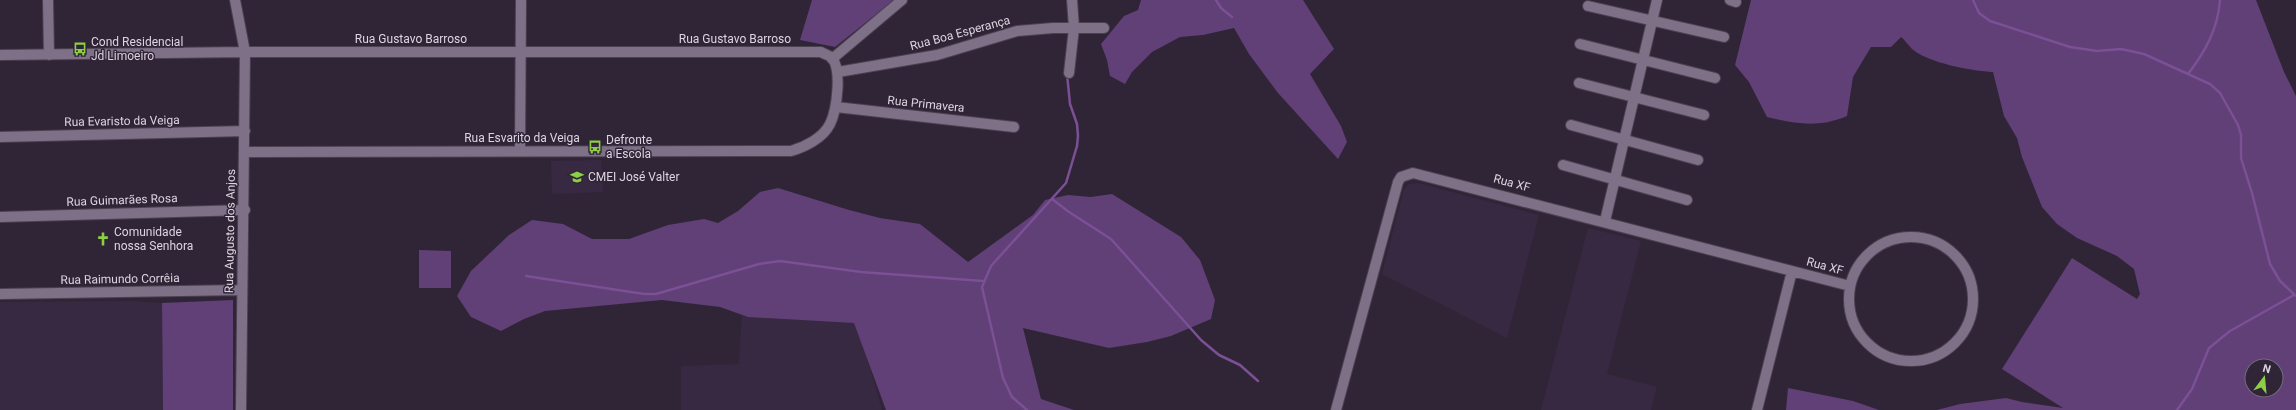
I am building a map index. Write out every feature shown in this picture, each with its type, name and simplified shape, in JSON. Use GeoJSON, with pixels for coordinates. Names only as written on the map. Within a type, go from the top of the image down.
{"type":"FeatureCollection","features":[{"type":"Feature","properties":{"kind":"street"},"geometry":{"type":"LineString","coordinates":[[48,0],[49,55]]}},
{"type":"Feature","properties":{"kind":"street","name":"Rua Augusto dos Anjos"},"geometry":{"type":"LineString","coordinates":[[235,0],[245,52],[245,210],[241,290],[241,410]]}},
{"type":"Feature","properties":{"kind":"street"},"geometry":{"type":"LineString","coordinates":[[520,151],[521,0]]}},
{"type":"Feature","properties":{"kind":"street"},"geometry":{"type":"LineString","coordinates":[[832,59],[902,0]]}},
{"type":"Feature","properties":{"kind":"street"},"geometry":{"type":"LineString","coordinates":[[1069,72],[1074,28],[1072,0]]}},
{"type":"Feature","properties":{"kind":"street"},"geometry":{"type":"LineString","coordinates":[[1605,221],[1657,0]]}},
{"type":"Feature","properties":{"kind":"street"},"geometry":{"type":"LineString","coordinates":[[1588,6],[1724,37]]}},
{"type":"Feature","properties":{"kind":"street","name":"Rua Boa Esperança"},"geometry":{"type":"LineString","coordinates":[[838,72],[937,55],[995,36],[1043,28],[1104,28]]}},
{"type":"Feature","properties":{"kind":"street"},"geometry":{"type":"LineString","coordinates":[[1580,44],[1715,78]]}},
{"type":"Feature","properties":{"kind":"street","name":"Rua Gustavo Barroso"},"geometry":{"type":"LineString","coordinates":[[0,55],[245,52],[821,52],[832,59]]}},
{"type":"Feature","properties":{"kind":"street","name":"Rua Esvarito da Veiga"},"geometry":{"type":"LineString","coordinates":[[244,152],[791,151],[806,146],[824,132],[830,124],[836,107],[838,72],[832,59]]}},
{"type":"Feature","properties":{"kind":"street"},"geometry":{"type":"LineString","coordinates":[[1578,83],[1704,115]]}},
{"type":"Feature","properties":{"kind":"street","name":"Rua Primavera"},"geometry":{"type":"LineString","coordinates":[[836,107],[1014,127]]}},
{"type":"Feature","properties":{"kind":"street"},"geometry":{"type":"LineString","coordinates":[[1571,124],[1698,160]]}},
{"type":"Feature","properties":{"kind":"street","name":"Rua Evaristo da Veiga"},"geometry":{"type":"LineString","coordinates":[[0,137],[245,131]]}},
{"type":"Feature","properties":{"kind":"street"},"geometry":{"type":"LineString","coordinates":[[1563,165],[1614,178],[1687,200]]}},
{"type":"Feature","properties":{"kind":"street","name":"Rua XF"},"geometry":{"type":"LineString","coordinates":[[1336,410],[1398,182],[1402,177],[1412,173],[1419,173],[1850,286]]}},
{"type":"Feature","properties":{"kind":"street","name":"Rua Guimarães Rosa"},"geometry":{"type":"LineString","coordinates":[[0,217],[245,210]]}},
{"type":"Feature","properties":{"kind":"street"},"geometry":{"type":"LineString","coordinates":[[1912,236],[1928,239],[1944,246],[1957,256],[1969,276],[1973,287],[1974,304],[1970,320],[1962,335],[1951,348],[1936,356],[1925,359],[1902,361],[1881,353],[1871,347],[1860,335],[1851,314],[1849,303],[1850,286],[1856,270],[1866,256],[1879,245],[1895,239],[1912,236]]}},
{"type":"Feature","properties":{"kind":"street"},"geometry":{"type":"LineString","coordinates":[[1757,410],[1792,271]]}},
{"type":"Feature","properties":{"kind":"street","name":"Rua Raimundo Corrêia"},"geometry":{"type":"LineString","coordinates":[[0,294],[241,290]]}},
{"type":"Feature","properties":{"kind":"shaded area"},"geometry":{"type":"Polygon","coordinates":[[[812,0],[894,0],[835,47],[800,40],[812,0]]]}},
{"type":"Feature","properties":{"kind":"shaded area"},"geometry":{"type":"Polygon","coordinates":[[[1141,0],[1303,0],[1334,49],[1310,74],[1341,126],[1347,142],[1338,159],[1278,93],[1249,54],[1234,28],[1203,35],[1180,37],[1152,52],[1132,72],[1125,84],[1110,76],[1107,60],[1101,44],[1124,16],[1138,10],[1141,0]]]}},
{"type":"Feature","properties":{"kind":"shaded area"},"geometry":{"type":"Polygon","coordinates":[[[1751,0],[2256,0],[2284,72],[2296,96],[2296,410],[1937,410],[1960,404],[2006,398],[2063,408],[2002,369],[2072,258],[2137,299],[2140,294],[2134,269],[2117,256],[2077,238],[2057,224],[2042,207],[2022,157],[2017,138],[2004,116],[1993,72],[1962,68],[1928,58],[1912,49],[1901,37],[1891,47],[1871,47],[1853,77],[1847,116],[1827,122],[1807,124],[1767,117],[1749,82],[1735,65],[1751,0]]]}},
{"type":"Feature","properties":{"kind":"shaded area","name":"CMEI José Valter"},"geometry":{"type":"Polygon","coordinates":[[[601,160],[603,192],[552,194],[551,161],[601,160]]]}},
{"type":"Feature","properties":{"kind":"shaded area"},"geometry":{"type":"Polygon","coordinates":[[[1418,183],[1539,215],[1507,338],[1382,274],[1404,189],[1409,184],[1418,183]]]}},
{"type":"Feature","properties":{"kind":"shaded area"},"geometry":{"type":"Polygon","coordinates":[[[778,188],[880,218],[920,224],[968,262],[1033,215],[1045,200],[1068,195],[1091,197],[1112,194],[1181,237],[1200,260],[1215,300],[1211,319],[1171,336],[1147,342],[1109,348],[1023,328],[1041,399],[1074,410],[886,410],[854,323],[748,317],[720,307],[662,300],[545,311],[524,319],[501,331],[471,317],[457,296],[471,271],[509,235],[532,220],[563,224],[592,239],[629,239],[668,225],[704,219],[718,223],[738,211],[760,192],[778,188]]]}},
{"type":"Feature","properties":{"kind":"shaded area"},"geometry":{"type":"Polygon","coordinates":[[[1588,228],[1641,241],[1607,374],[1657,387],[1651,410],[1541,410],[1588,228]]]}},
{"type":"Feature","properties":{"kind":"shaded area"},"geometry":{"type":"Polygon","coordinates":[[[419,250],[451,251],[451,288],[419,288],[419,250]]]}},
{"type":"Feature","properties":{"kind":"shaded area"},"geometry":{"type":"Polygon","coordinates":[[[233,300],[233,410],[163,410],[162,303],[233,300]]]}},
{"type":"Feature","properties":{"kind":"shaded area"},"geometry":{"type":"Polygon","coordinates":[[[132,301],[162,303],[163,410],[0,410],[0,302],[132,301]]]}},
{"type":"Feature","properties":{"kind":"shaded area"},"geometry":{"type":"Polygon","coordinates":[[[742,313],[857,322],[882,410],[681,410],[681,366],[739,364],[742,313]]]}},
{"type":"Feature","properties":{"kind":"shaded area"},"geometry":{"type":"Polygon","coordinates":[[[1788,388],[1853,401],[1879,410],[1786,410],[1788,388]]]}},
{"type":"Feature","properties":{"kind":"waterway"},"geometry":{"type":"LineString","coordinates":[[1216,0],[1221,8],[1232,17]]}},
{"type":"Feature","properties":{"kind":"waterway"},"geometry":{"type":"LineString","coordinates":[[1973,0],[1979,13],[1990,21],[2070,47],[2097,51],[2121,49],[2144,54],[2210,84],[2220,93],[2238,125],[2241,135],[2241,158],[2252,193],[2270,264],[2280,281],[2296,296]]}},
{"type":"Feature","properties":{"kind":"waterway"},"geometry":{"type":"LineString","coordinates":[[2188,74],[2210,40],[2217,21],[2220,0]]}},
{"type":"Feature","properties":{"kind":"waterway"},"geometry":{"type":"LineString","coordinates":[[1027,410],[1012,397],[1003,378],[982,287],[991,266],[1066,183],[1077,146],[1078,136],[1077,124],[1070,104],[1067,74]]}},
{"type":"Feature","properties":{"kind":"waterway"},"geometry":{"type":"LineString","coordinates":[[1052,199],[1069,212],[1111,239],[1201,340],[1219,355],[1240,365],[1258,381]]}},
{"type":"Feature","properties":{"kind":"waterway"},"geometry":{"type":"LineString","coordinates":[[526,276],[644,294],[656,294],[759,264],[780,261],[861,272],[983,281]]}},
{"type":"Feature","properties":{"kind":"waterway"},"geometry":{"type":"LineString","coordinates":[[2177,410],[2192,389],[2209,348],[2230,331],[2294,295]]}},
{"type":"Feature","properties":{"kind":"place","name":"Cond Residencial Jd Limoeiro"},"geometry":{"type":"Point","coordinates":[80,49]}},
{"type":"Feature","properties":{"kind":"place","name":"Defronte a Escola"},"geometry":{"type":"Point","coordinates":[595,147]}},
{"type":"Feature","properties":{"kind":"place","name":"CMEI José Valter"},"geometry":{"type":"Point","coordinates":[577,177]}},
{"type":"Feature","properties":{"kind":"place","name":"Comunidade nossa Senhora"},"geometry":{"type":"Point","coordinates":[103,239]}}]}
